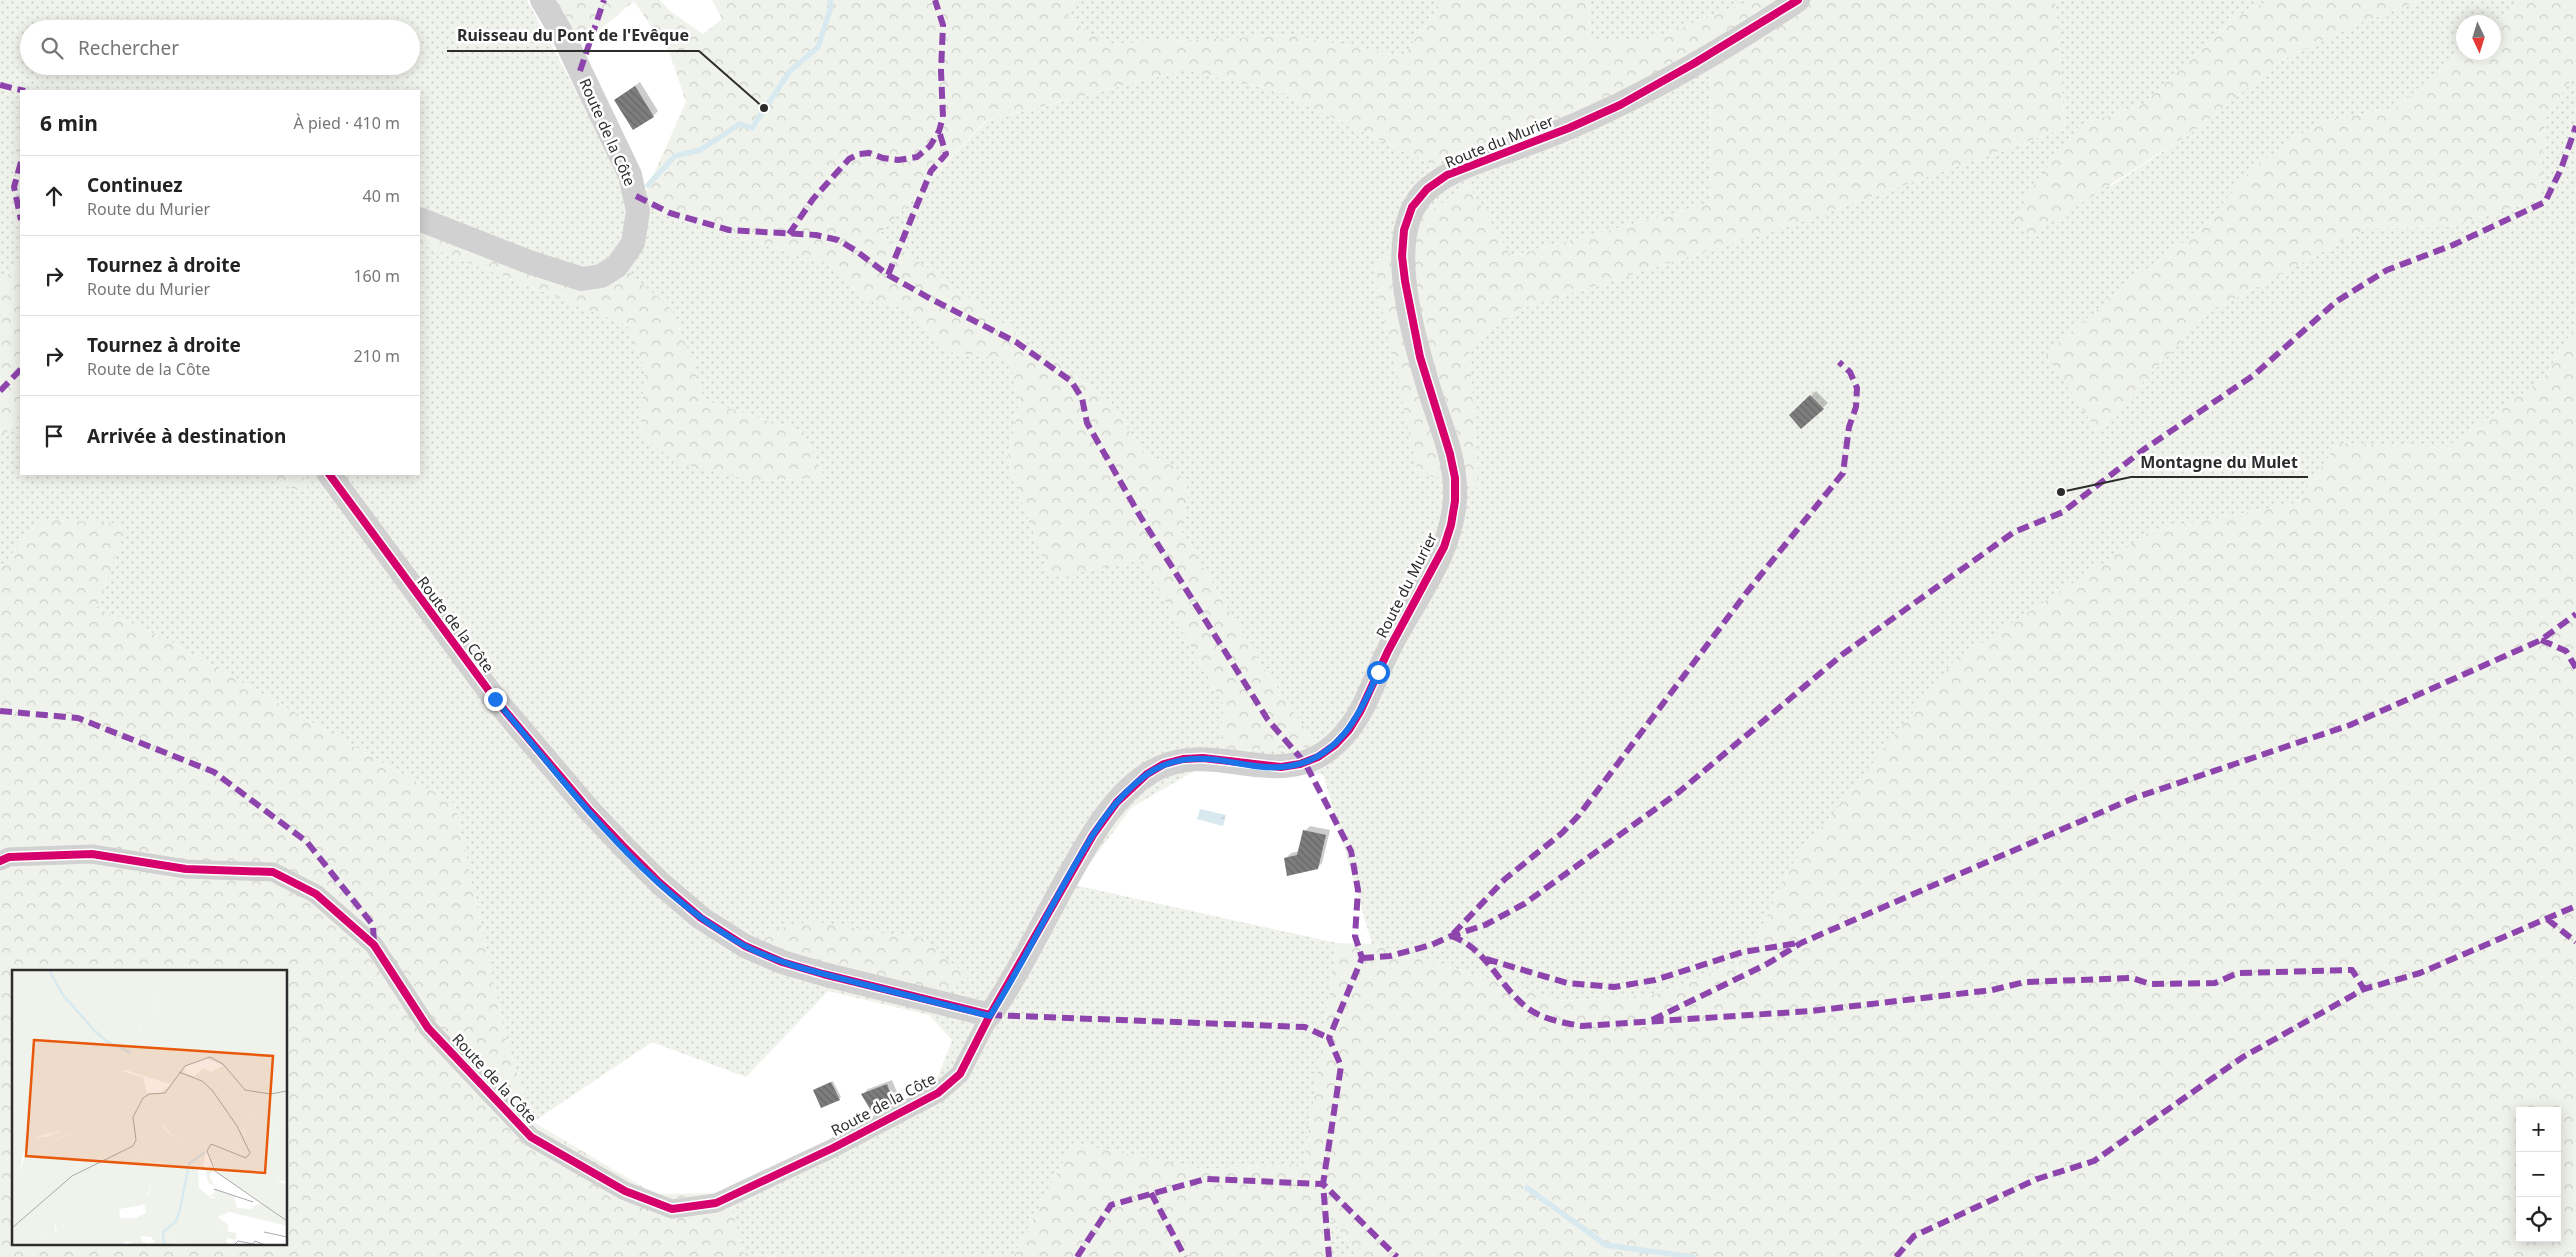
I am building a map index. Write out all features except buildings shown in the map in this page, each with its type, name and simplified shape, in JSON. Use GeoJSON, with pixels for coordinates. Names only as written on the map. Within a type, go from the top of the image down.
{"type":"FeatureCollection","features":[{"type":"Feature","properties":{"kind":"street","name":"Route de la Côte"},"geometry":{"type":"LineString","coordinates":[[420,219],[529,262],[582,279],[601,276],[617,266],[633,243],[638,211],[630,175],[565,39],[542,0]]}},
{"type":"Feature","properties":{"kind":"street","name":"Route du Murier"},"geometry":{"type":"LineString","coordinates":[[990,1016],[1093,835],[1118,802],[1142,778],[1164,764],[1183,759],[1203,758],[1281,767],[1300,764],[1318,757],[1334,745],[1349,730],[1360,712],[1388,651],[1444,547],[1451,525],[1455,501],[1455,478],[1450,454],[1427,382],[1405,281],[1402,256],[1404,230],[1412,207],[1427,189],[1448,175],[1561,131],[1620,105],[1693,64],[1798,0]]}},
{"type":"Feature","properties":{"kind":"street","name":"Route de la Côte"},"geometry":{"type":"LineString","coordinates":[[0,860],[9,857],[92,854],[186,869],[273,872],[316,894],[374,945],[428,1028],[531,1137],[625,1192],[672,1208],[716,1203],[832,1148],[938,1093],[960,1074],[990,1016],[782,962],[745,946],[700,918],[660,883],[612,835],[495,699],[330,475]]}},
{"type":"Feature","properties":{"kind":"green space"},"geometry":{"type":"Polygon","coordinates":[[[0,0],[527,0],[639,207],[829,264],[865,299],[907,309],[950,352],[1009,360],[1020,398],[1007,461],[1050,577],[1142,560],[1224,705],[1220,751],[1317,747],[1258,659],[1180,529],[1189,492],[1175,466],[1145,456],[1110,401],[880,234],[986,121],[1184,70],[1274,90],[1431,164],[1711,58],[1710,204],[1511,256],[1468,185],[1426,214],[1479,488],[1469,347],[1519,309],[1792,225],[2065,128],[2055,0],[2269,0],[2238,16],[2142,105],[2080,125],[2065,147],[2111,186],[2197,129],[2282,60],[2352,26],[2422,0],[2519,0],[2501,18],[2501,15],[2456,15],[2456,58],[2395,108],[2319,122],[2255,166],[2201,229],[2127,284],[2047,354],[2097,431],[2208,313],[2367,228],[2447,227],[2539,200],[2545,120],[2576,72],[2576,325],[2543,379],[2446,448],[2338,443],[2297,503],[2153,530],[1789,868],[1748,958],[1658,994],[1562,1001],[1372,944],[1323,774],[1199,768],[1131,808],[1074,885],[1337,943],[1304,1164],[1203,1169],[1073,1143],[1013,1257],[774,1257],[744,1253],[727,1193],[935,1085],[952,1040],[929,1015],[828,991],[746,1077],[652,1042],[533,1122],[506,1040],[455,804],[166,639],[97,608],[126,525],[41,519],[0,568],[0,442],[20,413],[20,475],[265,475],[267,479],[308,493],[302,475],[420,475],[420,243],[627,325],[645,369],[640,434],[752,481],[825,478],[803,432],[704,400],[692,360],[672,310],[591,285],[420,225],[420,90],[20,90],[20,118],[11,192],[20,200],[20,264],[0,281],[0,0]]]}},
{"type":"Feature","properties":{"kind":"green space"},"geometry":{"type":"Polygon","coordinates":[[[556,0],[660,0],[670,11],[703,34],[722,19],[712,0],[1075,0],[1067,18],[1108,44],[1290,35],[1403,56],[1444,0],[1590,0],[1589,41],[1647,41],[1753,0],[2055,0],[2065,128],[1792,225],[1519,309],[1469,347],[1479,488],[1418,473],[1373,269],[1426,214],[1468,185],[1511,256],[1710,204],[1711,58],[1525,140],[1431,164],[1274,90],[1184,70],[985,121],[880,234],[1110,401],[1145,456],[1175,466],[1189,492],[1180,529],[1258,659],[1317,747],[1220,751],[1224,705],[1142,560],[1050,578],[1007,461],[1020,399],[1009,360],[950,352],[907,309],[865,299],[829,264],[639,207],[686,102],[670,54],[634,1],[580,46],[556,0]]]}},
{"type":"Feature","properties":{"kind":"green space"},"geometry":{"type":"Polygon","coordinates":[[[1075,0],[1444,0],[1403,56],[1290,35],[1108,44],[1067,18],[1075,0]]]}},
{"type":"Feature","properties":{"kind":"green space"},"geometry":{"type":"Polygon","coordinates":[[[1590,0],[1753,0],[1647,41],[1589,41],[1590,0]]]}},
{"type":"Feature","properties":{"kind":"green space"},"geometry":{"type":"Polygon","coordinates":[[[2269,0],[2422,0],[2352,26],[2282,60],[2197,129],[2029,237],[2013,221],[2036,182],[2080,125],[2142,105],[2238,16],[2269,0]]]}},
{"type":"Feature","properties":{"kind":"green space"},"geometry":{"type":"Polygon","coordinates":[[[2519,0],[2576,0],[2576,72],[2545,120],[2539,200],[2447,227],[2367,228],[2208,313],[2097,431],[2046,354],[2127,284],[2201,229],[2255,166],[2319,122],[2395,108],[2456,58],[2456,60],[2501,60],[2501,18],[2519,0]]]}},
{"type":"Feature","properties":{"kind":"green space"},"geometry":{"type":"Polygon","coordinates":[[[20,118],[20,200],[11,192],[20,118]]]}},
{"type":"Feature","properties":{"kind":"green space"},"geometry":{"type":"Polygon","coordinates":[[[420,225],[590,285],[628,271],[672,310],[692,360],[704,400],[803,432],[825,478],[752,481],[675,462],[640,434],[645,369],[627,325],[420,243],[420,225]]]}},
{"type":"Feature","properties":{"kind":"green space"},"geometry":{"type":"Polygon","coordinates":[[[20,264],[20,413],[0,442],[0,281],[20,264]]]}},
{"type":"Feature","properties":{"kind":"green space"},"geometry":{"type":"Polygon","coordinates":[[[2576,325],[2576,1257],[1360,1257],[1325,1211],[1326,1257],[1013,1257],[1073,1143],[1203,1169],[1304,1164],[1337,943],[1372,944],[1562,1001],[1658,994],[1748,958],[1789,868],[1953,662],[2153,530],[2297,503],[2338,443],[2446,448],[2543,379],[2576,325]]]}},
{"type":"Feature","properties":{"kind":"green space"},"geometry":{"type":"Polygon","coordinates":[[[265,475],[302,475],[309,494],[267,479],[265,475]]]}},
{"type":"Feature","properties":{"kind":"green space"},"geometry":{"type":"Polygon","coordinates":[[[41,519],[127,524],[97,608],[166,639],[455,804],[506,1040],[533,1122],[655,1194],[727,1193],[744,1253],[774,1257],[0,1257],[0,568],[41,519]]]}},
{"type":"Feature","properties":{"kind":"green space"},"geometry":{"type":"Polygon","coordinates":[[[810,921],[923,939],[969,977],[935,994],[760,949],[767,931],[810,921]]]}},
{"type":"Feature","properties":{"kind":"green space"},"geometry":{"type":"Polygon","coordinates":[[[1324,1210],[1360,1257],[1326,1257],[1324,1210]]]}},
{"type":"Feature","properties":{"kind":"water"},"geometry":{"type":"Polygon","coordinates":[[[1200,809],[1226,815],[1223,826],[1197,819],[1200,809]]]}},
{"type":"Feature","properties":{"kind":"waterway"},"geometry":{"type":"LineString","coordinates":[[648,185],[675,156],[700,150],[740,124],[752,128],[790,71],[818,47],[831,7],[830,0]]}},
{"type":"Feature","properties":{"kind":"waterway"},"geometry":{"type":"LineString","coordinates":[[1527,1188],[1606,1245],[1693,1257]]}},
{"type":"Feature","properties":{"kind":"marked path"},"geometry":{"type":"LineString","coordinates":[[580,71],[604,0]]}},
{"type":"Feature","properties":{"kind":"marked path"},"geometry":{"type":"LineString","coordinates":[[789,234],[813,199],[849,159],[859,154],[869,153],[883,158],[898,160],[917,157],[930,146],[939,131],[943,117],[941,71],[943,25],[935,0]]}},
{"type":"Feature","properties":{"kind":"marked path"},"geometry":{"type":"LineString","coordinates":[[0,85],[21,90]]}},
{"type":"Feature","properties":{"kind":"marked path"},"geometry":{"type":"LineString","coordinates":[[1362,958],[1390,956],[1431,945],[1485,925],[1524,904],[1679,792],[1843,654],[2014,532],[2063,512],[2143,450],[2254,375],[2337,301],[2387,270],[2453,245],[2545,202],[2561,169],[2576,126]]}},
{"type":"Feature","properties":{"kind":"marked path"},"geometry":{"type":"LineString","coordinates":[[888,275],[931,171],[946,154],[939,131]]}},
{"type":"Feature","properties":{"kind":"marked path"},"geometry":{"type":"LineString","coordinates":[[20,166],[14,187],[20,215]]}},
{"type":"Feature","properties":{"kind":"marked path"},"geometry":{"type":"LineString","coordinates":[[636,196],[670,213],[729,230],[816,235],[838,240],[855,250],[888,275],[1016,342],[1071,381],[1082,398],[1087,423],[1140,516],[1268,720],[1305,763],[1351,851],[1358,890],[1355,936],[1362,958],[1329,1038],[1341,1066],[1323,1184],[1329,1257]]}},
{"type":"Feature","properties":{"kind":"marked path"},"geometry":{"type":"LineString","coordinates":[[1453,934],[1505,879],[1562,833],[1579,815],[1747,592],[1843,473],[1849,427],[1856,407],[1857,388],[1850,372],[1839,362]]}},
{"type":"Feature","properties":{"kind":"marked path"},"geometry":{"type":"LineString","coordinates":[[0,391],[20,370]]}},
{"type":"Feature","properties":{"kind":"marked path"},"geometry":{"type":"LineString","coordinates":[[1652,1020],[1767,964],[1801,943],[2134,798],[2350,725],[2541,640],[2576,614]]}},
{"type":"Feature","properties":{"kind":"marked path"},"geometry":{"type":"LineString","coordinates":[[2541,640],[2566,651],[2576,668]]}},
{"type":"Feature","properties":{"kind":"marked path"},"geometry":{"type":"LineString","coordinates":[[0,711],[78,718],[214,772],[307,842],[373,925],[374,945]]}},
{"type":"Feature","properties":{"kind":"marked path"},"geometry":{"type":"LineString","coordinates":[[1896,1257],[1914,1236],[2037,1179],[2094,1161],[2243,1057],[2364,989],[2420,973],[2576,906]]}},
{"type":"Feature","properties":{"kind":"marked path"},"geometry":{"type":"LineString","coordinates":[[2547,919],[2576,942]]}},
{"type":"Feature","properties":{"kind":"marked path"},"geometry":{"type":"LineString","coordinates":[[1451,936],[1474,949],[1525,1006],[1552,1020],[1582,1026],[1811,1011],[1992,990],[2025,982],[2132,978],[2150,984],[2215,983],[2238,973],[2352,970],[2364,989]]}},
{"type":"Feature","properties":{"kind":"marked path"},"geometry":{"type":"LineString","coordinates":[[1486,959],[1567,983],[1614,987],[1655,980],[1743,952],[1798,943]]}},
{"type":"Feature","properties":{"kind":"marked path"},"geometry":{"type":"LineString","coordinates":[[990,1015],[1305,1027],[1329,1038]]}},
{"type":"Feature","properties":{"kind":"marked path"},"geometry":{"type":"LineString","coordinates":[[1077,1257],[1111,1205],[1206,1179],[1323,1184],[1397,1257]]}},
{"type":"Feature","properties":{"kind":"marked path"},"geometry":{"type":"LineString","coordinates":[[1151,1193],[1185,1257]]}},
{"type":"Feature","properties":{"kind":"cycle path"},"geometry":{"type":"LineString","coordinates":[[0,861],[9,857],[92,854],[186,869],[273,872],[316,894],[374,945],[428,1028],[531,1137],[625,1191],[672,1209],[716,1203],[833,1148],[938,1093],[960,1074],[990,1015],[1093,835],[1117,802],[1147,774],[1164,764],[1183,759],[1203,758],[1281,767],[1300,764],[1318,757],[1335,745],[1349,730],[1360,712],[1388,651],[1444,547],[1451,525],[1455,501],[1455,478],[1450,454],[1420,357],[1402,256],[1404,230],[1412,207],[1427,189],[1447,175],[1569,128],[1620,105],[1693,64],[1798,0]]}},
{"type":"Feature","properties":{"kind":"cycle path"},"geometry":{"type":"LineString","coordinates":[[330,475],[495,699],[589,810],[660,883],[701,918],[745,946],[782,962],[823,974],[990,1015]]}},
{"type":"Feature","properties":{"kind":"place","name":"Ruisseau du Pont de l'Evêque"},"geometry":{"type":"Point","coordinates":[764,108]}},
{"type":"Feature","properties":{"kind":"place","name":"Montagne du Mulet"},"geometry":{"type":"Point","coordinates":[2061,492]}},
{"type":"Feature","properties":{"kind":"route"},"geometry":{"type":"LineString","coordinates":[[495,699],[589,810],[660,883],[700,918],[745,946],[782,962],[990,1016],[1093,835],[1131,787],[1147,774],[1164,764],[1183,759],[1203,758],[1281,767],[1300,764],[1318,757],[1349,730],[1370,692],[1378,672]]}}]}
